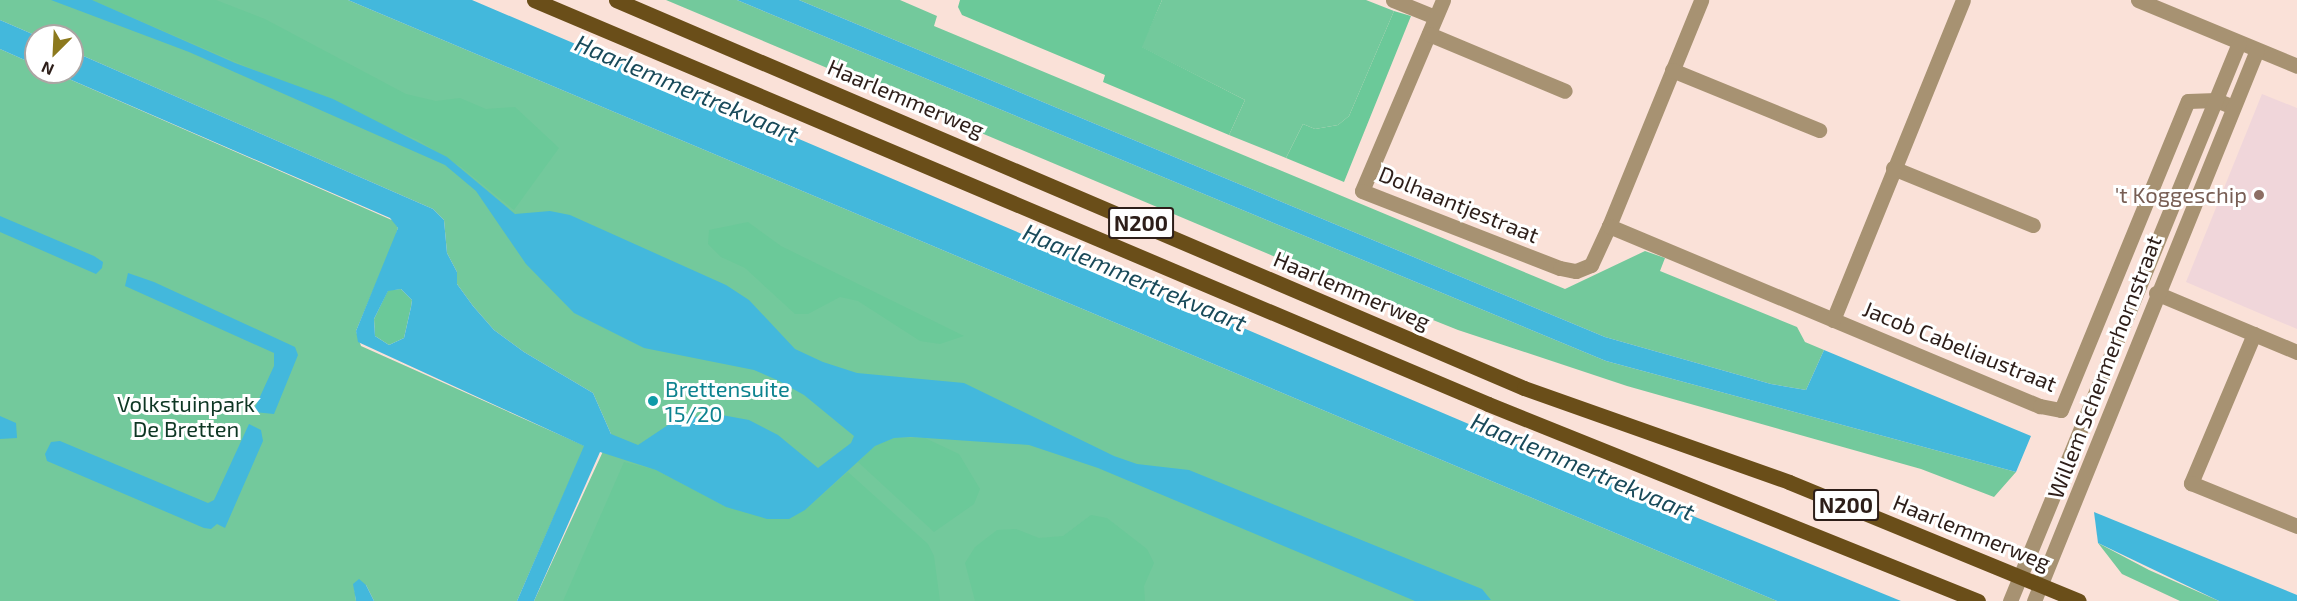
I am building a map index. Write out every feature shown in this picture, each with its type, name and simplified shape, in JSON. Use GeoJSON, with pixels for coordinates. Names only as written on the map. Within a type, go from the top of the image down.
{"type":"FeatureCollection","features":[{"type":"Feature","properties":{"kind":"main road","name":"N200"},"geometry":{"type":"LineString","coordinates":[[534,0],[1488,404],[1978,601]]}},
{"type":"Feature","properties":{"kind":"main road","name":"Haarlemmerweg"},"geometry":{"type":"LineString","coordinates":[[616,0],[1524,388],[1789,482],[2079,601]]}},
{"type":"Feature","properties":{"kind":"street"},"geometry":{"type":"LineString","coordinates":[[1393,0],[1435,17]]}},
{"type":"Feature","properties":{"kind":"street","name":"Dolhaantjestraat"},"geometry":{"type":"LineString","coordinates":[[1443,0],[1362,191],[1568,269],[1591,265],[1609,226]]}},
{"type":"Feature","properties":{"kind":"street"},"geometry":{"type":"LineString","coordinates":[[1609,226],[1701,0]]}},
{"type":"Feature","properties":{"kind":"street"},"geometry":{"type":"LineString","coordinates":[[1833,320],[1962,0]]}},
{"type":"Feature","properties":{"kind":"street"},"geometry":{"type":"LineString","coordinates":[[2138,0],[2297,66]]}},
{"type":"Feature","properties":{"kind":"street"},"geometry":{"type":"LineString","coordinates":[[1429,34],[1565,92]]}},
{"type":"Feature","properties":{"kind":"street","name":"Willem Schermerhornstraat"},"geometry":{"type":"LineString","coordinates":[[2010,601],[2239,43]]}},
{"type":"Feature","properties":{"kind":"street","name":"Willem Schermerhornstraat"},"geometry":{"type":"LineString","coordinates":[[2034,601],[2142,339],[2156,293],[2257,50]]}},
{"type":"Feature","properties":{"kind":"street"},"geometry":{"type":"LineString","coordinates":[[1672,70],[1820,130]]}},
{"type":"Feature","properties":{"kind":"street"},"geometry":{"type":"LineString","coordinates":[[2216,100],[2233,107]]}},
{"type":"Feature","properties":{"kind":"street","name":"Jacob Cabeliaustraat"},"geometry":{"type":"LineString","coordinates":[[1609,226],[2040,406],[2061,410],[2188,101],[2216,100]]}},
{"type":"Feature","properties":{"kind":"street"},"geometry":{"type":"LineString","coordinates":[[1893,168],[2033,225]]}},
{"type":"Feature","properties":{"kind":"street"},"geometry":{"type":"LineString","coordinates":[[2156,293],[2297,352]]}},
{"type":"Feature","properties":{"kind":"street"},"geometry":{"type":"LineString","coordinates":[[2254,334],[2191,483],[2297,526]]}},
{"type":"Feature","properties":{"kind":"shaded area","name":"'t Koggeschip"},"geometry":{"type":"Polygon","coordinates":[[[2262,94],[2297,108],[2297,329],[2186,282],[2262,94]]]}},
{"type":"Feature","properties":{"kind":"green space"},"geometry":{"type":"Polygon","coordinates":[[[0,0],[348,0],[1777,601],[534,601],[611,434],[593,393],[524,352],[494,330],[473,306],[457,284],[457,272],[447,253],[444,220],[433,209],[84,56],[84,24],[24,24],[24,30],[0,20],[0,0]]]}},
{"type":"Feature","properties":{"kind":"green space"},"geometry":{"type":"Polygon","coordinates":[[[92,0],[216,0],[265,19],[406,94],[436,101],[460,98],[486,109],[515,107],[559,148],[514,210],[461,167],[418,140],[92,0]]]}},
{"type":"Feature","properties":{"kind":"green space"},"geometry":{"type":"Polygon","coordinates":[[[666,0],[737,0],[1606,361],[2016,472],[1994,497],[1921,469],[1627,386],[1458,330],[1273,256],[666,0]]]}},
{"type":"Feature","properties":{"kind":"green space"},"geometry":{"type":"Polygon","coordinates":[[[799,0],[900,0],[937,16],[934,26],[1565,289],[1645,251],[1665,258],[1660,271],[1797,327],[1805,342],[1824,350],[1806,390],[1771,384],[1605,337],[799,0]]]}},
{"type":"Feature","properties":{"kind":"green space"},"geometry":{"type":"Polygon","coordinates":[[[960,0],[1162,0],[1142,47],[1245,100],[1229,135],[1103,82],[1105,75],[962,15],[958,7],[960,0]]]}},
{"type":"Feature","properties":{"kind":"green space"},"geometry":{"type":"Polygon","coordinates":[[[1162,0],[1366,0],[1394,11],[1349,116],[1338,125],[1315,129],[1303,124],[1286,158],[1229,135],[1245,100],[1141,47],[1162,0]]]}},
{"type":"Feature","properties":{"kind":"green space"},"geometry":{"type":"Polygon","coordinates":[[[1394,11],[1411,16],[1344,182],[1286,158],[1303,124],[1315,129],[1338,125],[1349,116],[1394,11]]]}},
{"type":"Feature","properties":{"kind":"green space","name":"Volkstuinpark De Bretten"},"geometry":{"type":"Polygon","coordinates":[[[0,49],[24,60],[24,84],[80,84],[394,221],[398,228],[394,241],[356,331],[361,346],[585,446],[517,601],[374,601],[366,585],[354,584],[356,601],[0,601],[0,49]]]}},
{"type":"Feature","properties":{"kind":"green space"},"geometry":{"type":"Polygon","coordinates":[[[748,222],[781,246],[964,336],[940,344],[920,341],[858,301],[840,297],[808,314],[795,314],[745,268],[721,257],[708,244],[709,230],[748,222]]]}},
{"type":"Feature","properties":{"kind":"green space"},"geometry":{"type":"Polygon","coordinates":[[[401,289],[412,300],[411,307],[404,338],[389,345],[375,336],[374,319],[388,290],[401,289]]]}},
{"type":"Feature","properties":{"kind":"green space"},"geometry":{"type":"Polygon","coordinates":[[[894,438],[925,438],[959,454],[980,489],[974,504],[934,532],[858,462],[875,446],[894,438]]]}},
{"type":"Feature","properties":{"kind":"green space"},"geometry":{"type":"Polygon","coordinates":[[[624,462],[656,470],[726,507],[805,510],[848,472],[928,544],[934,556],[940,601],[563,601],[624,462]]]}},
{"type":"Feature","properties":{"kind":"green space"},"geometry":{"type":"Polygon","coordinates":[[[1091,515],[1107,518],[1147,549],[1154,563],[1144,586],[1145,601],[975,601],[965,563],[975,547],[997,530],[1016,529],[1039,538],[1063,536],[1091,515]]]}},
{"type":"Feature","properties":{"kind":"green space"},"geometry":{"type":"Polygon","coordinates":[[[2098,543],[2149,570],[2219,601],[2180,601],[2122,574],[2098,543]]]}},
{"type":"Feature","properties":{"kind":"water"},"geometry":{"type":"Polygon","coordinates":[[[51,0],[92,0],[235,63],[333,99],[447,157],[515,214],[550,211],[570,215],[726,285],[749,300],[795,349],[823,362],[857,373],[964,383],[1114,456],[1137,464],[1189,470],[1482,589],[1491,600],[1415,601],[1098,468],[1029,445],[911,437],[894,438],[875,446],[805,510],[789,519],[767,519],[726,507],[656,470],[600,452],[534,601],[517,601],[584,446],[358,342],[356,331],[398,228],[390,218],[81,84],[84,84],[84,56],[433,209],[444,220],[447,253],[457,272],[457,284],[473,306],[494,330],[524,352],[593,393],[611,434],[638,445],[671,423],[711,413],[749,420],[778,435],[818,468],[851,443],[854,436],[804,395],[777,380],[754,370],[644,348],[574,313],[526,264],[476,191],[445,165],[189,52],[51,0]],[[401,289],[388,291],[374,319],[375,336],[389,345],[404,338],[412,300],[401,289]]]}},
{"type":"Feature","properties":{"kind":"water"},"geometry":{"type":"Polygon","coordinates":[[[348,0],[472,0],[1497,436],[1901,601],[1777,601],[348,0]]]}},
{"type":"Feature","properties":{"kind":"water"},"geometry":{"type":"Polygon","coordinates":[[[737,0],[799,0],[1605,337],[1771,384],[1806,390],[1824,350],[2031,436],[2016,472],[1606,361],[737,0]]]}},
{"type":"Feature","properties":{"kind":"water"},"geometry":{"type":"Polygon","coordinates":[[[0,20],[24,30],[24,60],[0,49],[0,20]]]}},
{"type":"Feature","properties":{"kind":"water"},"geometry":{"type":"Polygon","coordinates":[[[0,216],[94,256],[103,262],[102,268],[96,274],[0,232],[0,216]]]}},
{"type":"Feature","properties":{"kind":"water"},"geometry":{"type":"Polygon","coordinates":[[[128,273],[154,282],[295,347],[298,355],[274,414],[253,412],[274,366],[274,353],[125,286],[128,273]]]}},
{"type":"Feature","properties":{"kind":"water"},"geometry":{"type":"Polygon","coordinates":[[[0,416],[16,423],[17,438],[0,439],[0,416]]]}},
{"type":"Feature","properties":{"kind":"water"},"geometry":{"type":"Polygon","coordinates":[[[249,424],[261,430],[263,441],[225,528],[217,524],[211,529],[204,528],[47,461],[45,454],[51,442],[60,441],[208,503],[214,500],[249,424]]]}},
{"type":"Feature","properties":{"kind":"water"},"geometry":{"type":"Polygon","coordinates":[[[2094,512],[2297,595],[2297,601],[2219,601],[2098,543],[2094,512]]]}},
{"type":"Feature","properties":{"kind":"water"},"geometry":{"type":"Polygon","coordinates":[[[359,579],[366,585],[374,601],[356,601],[353,584],[359,579]]]}},
{"type":"Feature","properties":{"kind":"place","name":"'t Koggeschip"},"geometry":{"type":"Point","coordinates":[2259,195]}},
{"type":"Feature","properties":{"kind":"place","name":"Brettensuite 15/20"},"geometry":{"type":"Point","coordinates":[653,401]}},
{"type":"Feature","properties":{"kind":"water label","name":"Haarlemmertrekvaart"},"geometry":{"type":"Point","coordinates":[687,88]}},
{"type":"Feature","properties":{"kind":"water label","name":"Haarlemmertrekvaart"},"geometry":{"type":"Point","coordinates":[1135,277]}},
{"type":"Feature","properties":{"kind":"water label","name":"Haarlemmertrekvaart"},"geometry":{"type":"Point","coordinates":[1583,466]}}]}
